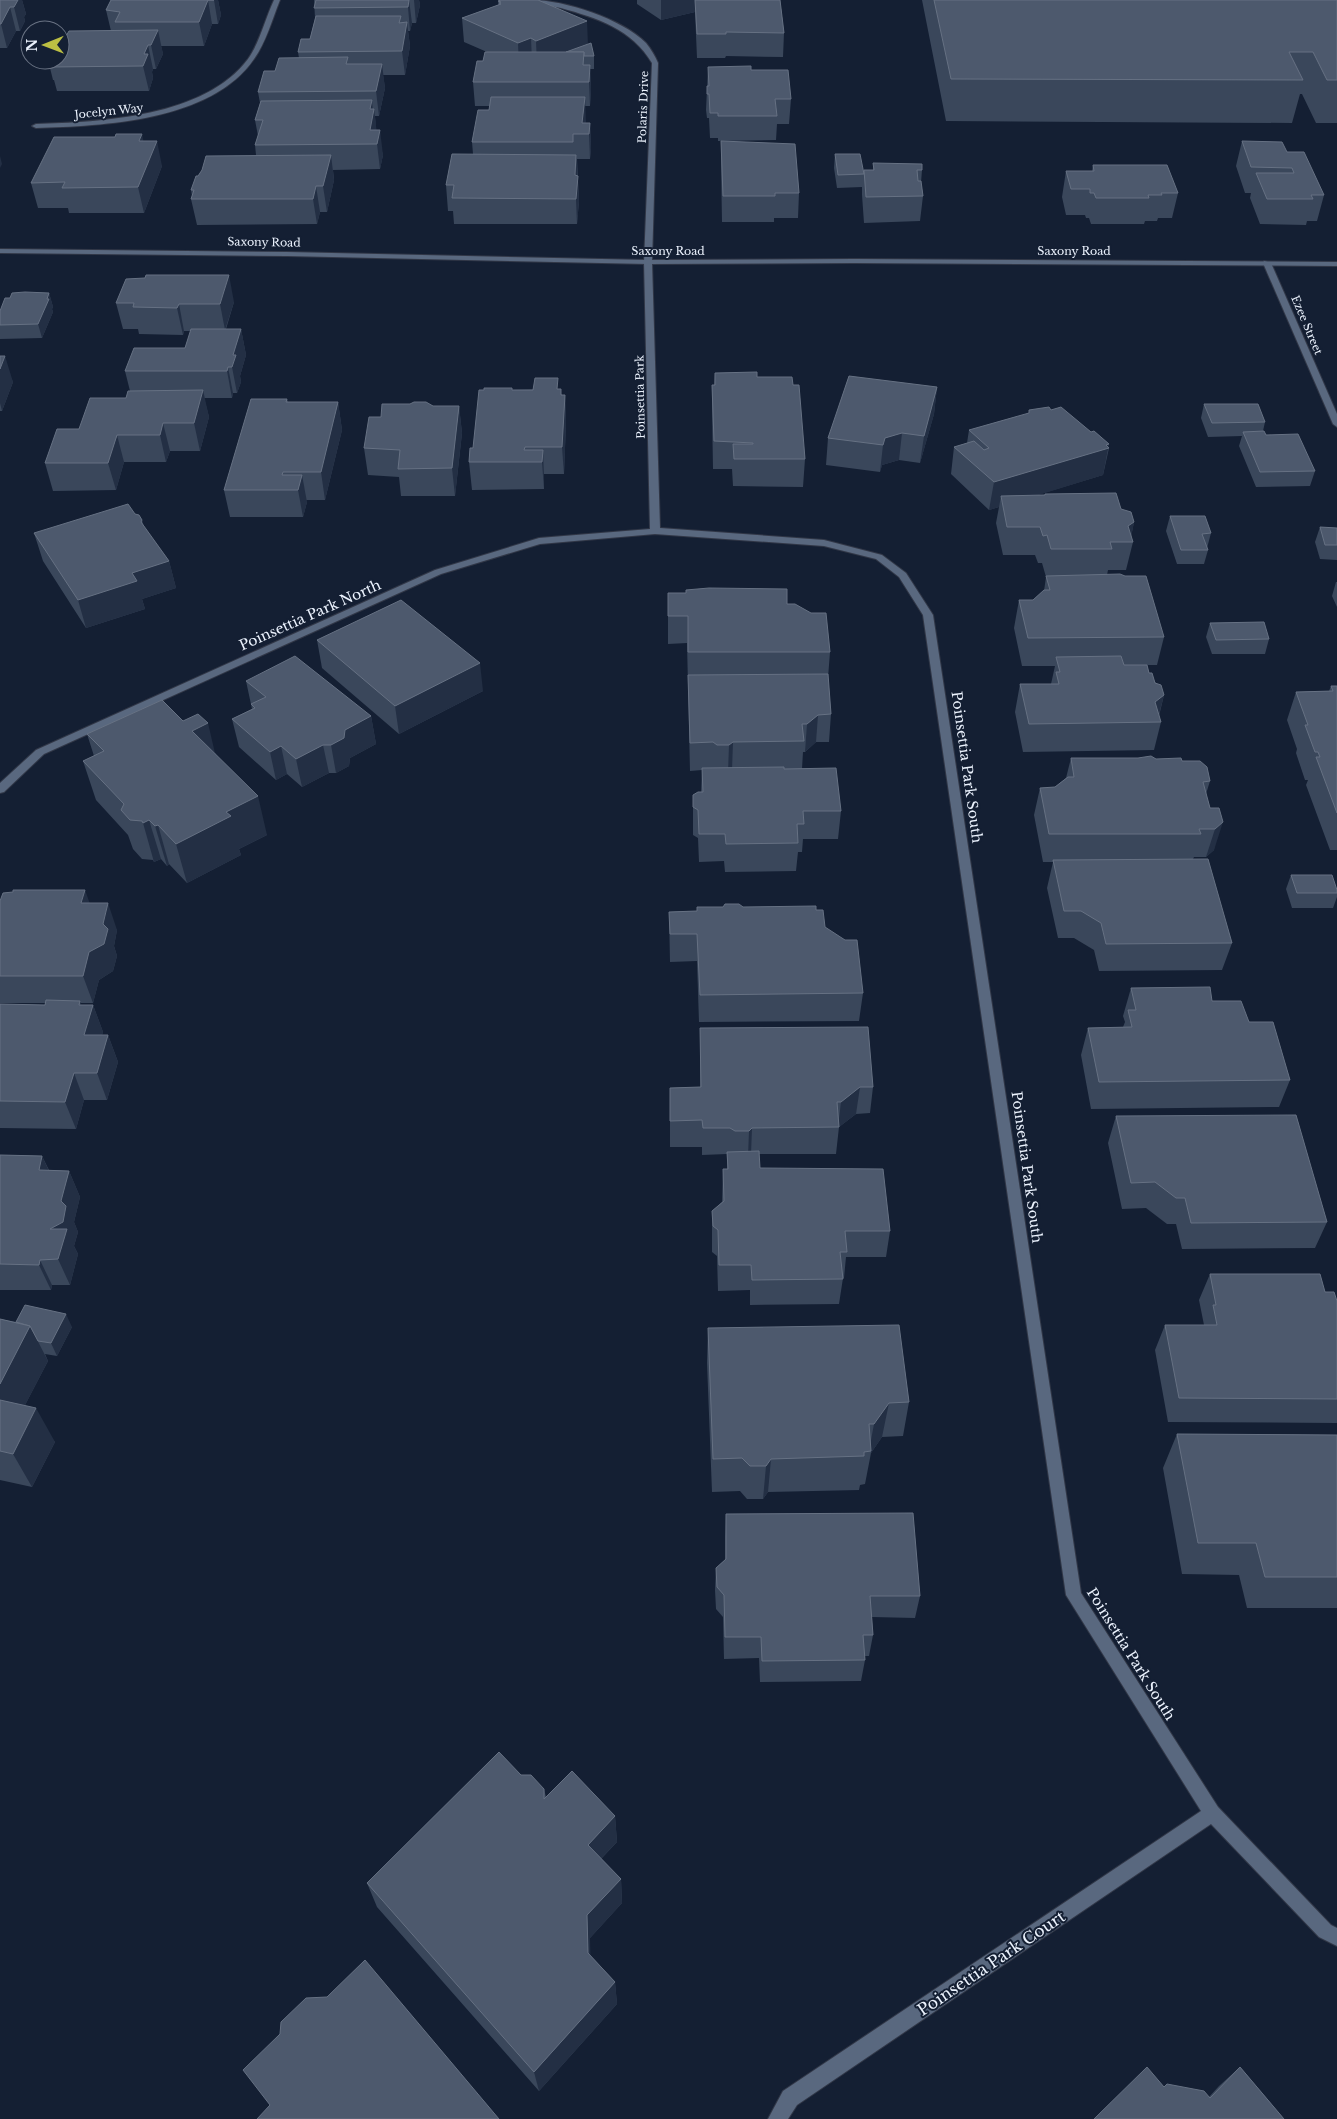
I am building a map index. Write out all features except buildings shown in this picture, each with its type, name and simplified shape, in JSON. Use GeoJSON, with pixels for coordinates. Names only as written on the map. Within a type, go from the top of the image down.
{"type":"FeatureCollection","features":[{"type":"Feature","properties":{"kind":"street","name":"Jocelyn Way"},"geometry":{"type":"LineString","coordinates":[[36,126],[120,122],[154,116],[180,108],[219,88],[252,59],[276,0]]}},
{"type":"Feature","properties":{"kind":"street","name":"Polaris Drive"},"geometry":{"type":"LineString","coordinates":[[534,0],[584,13],[626,32],[645,46],[656,63],[648,262]]}},
{"type":"Feature","properties":{"kind":"street","name":"Saxony Road"},"geometry":{"type":"LineString","coordinates":[[0,251],[287,254],[648,262],[854,261],[1337,264]]}},
{"type":"Feature","properties":{"kind":"street","name":"Poinsettia Park"},"geometry":{"type":"LineString","coordinates":[[648,262],[655,531]]}},
{"type":"Feature","properties":{"kind":"street","name":"Ezee Street"},"geometry":{"type":"LineString","coordinates":[[1267,263],[1337,424]]}},
{"type":"Feature","properties":{"kind":"street","name":"Poinsettia Park North"},"geometry":{"type":"LineString","coordinates":[[0,789],[40,752],[438,572],[539,541],[655,531]]}},
{"type":"Feature","properties":{"kind":"street","name":"Poinsettia Park South"},"geometry":{"type":"LineString","coordinates":[[655,531],[824,543],[879,557],[903,575],[928,615],[1074,1596],[1212,1813],[1325,1931],[1337,1937]]}},
{"type":"Feature","properties":{"kind":"street","name":"Poinsettia Park Court"},"geometry":{"type":"LineString","coordinates":[[777,2119],[790,2098],[1212,1813]]}}]}
